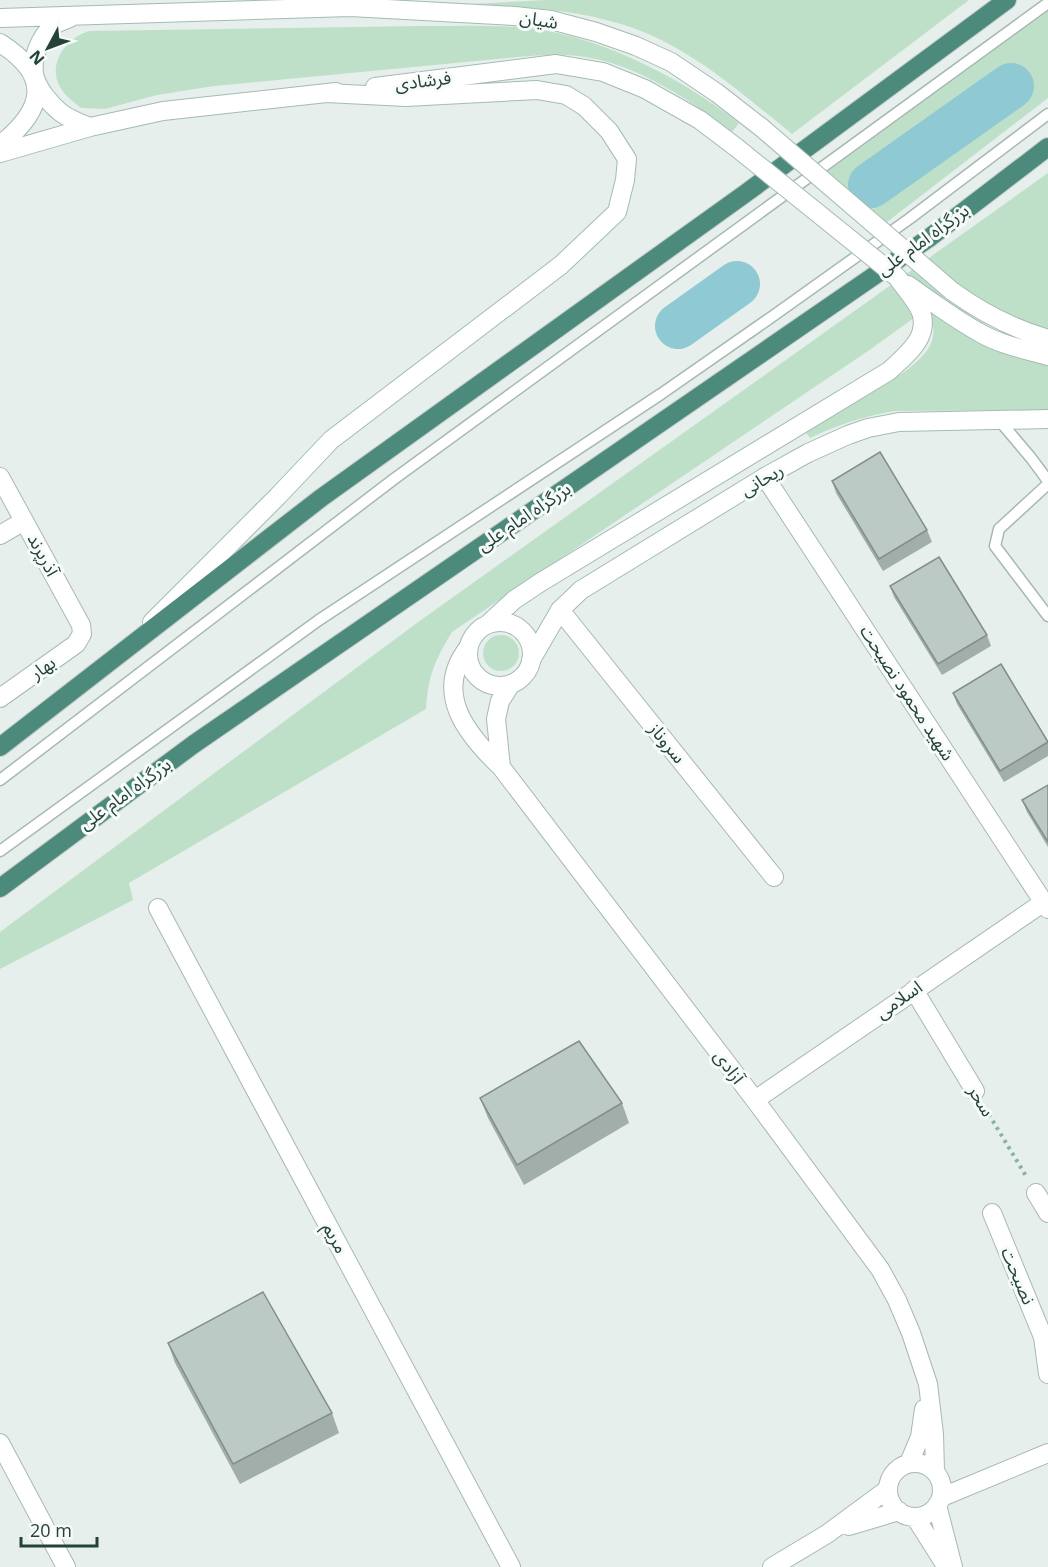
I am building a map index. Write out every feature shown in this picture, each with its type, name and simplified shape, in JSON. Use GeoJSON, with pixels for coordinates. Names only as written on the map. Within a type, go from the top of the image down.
{"type":"FeatureCollection","features":[{"type":"Feature","properties":{"kind":"highway"},"geometry":{"type":"LineString","coordinates":[[0,747],[321,498],[746,193],[1007,0]]}},
{"type":"Feature","properties":{"kind":"highway","name":"بزرگراه امام علی"},"geometry":{"type":"LineString","coordinates":[[0,888],[213,731],[929,238],[1048,147]]}},
{"type":"Feature","properties":{"kind":"main road"},"geometry":{"type":"LineString","coordinates":[[350,7],[402,0]]}},
{"type":"Feature","properties":{"kind":"main road","name":"شیان"},"geometry":{"type":"LineString","coordinates":[[0,18],[350,7],[515,16],[551,20],[596,32],[636,46],[671,62],[717,93],[762,128],[952,291],[970,304],[1007,324],[1048,339]]}},
{"type":"Feature","properties":{"kind":"main road"},"geometry":{"type":"LineString","coordinates":[[0,145],[29,116],[35,104],[36,56],[45,35],[54,26],[72,17]]}},
{"type":"Feature","properties":{"kind":"main road"},"geometry":{"type":"LineString","coordinates":[[0,43],[26,64],[40,89],[59,111],[70,119],[90,127]]}},
{"type":"Feature","properties":{"kind":"main road","name":"فرشادی"},"geometry":{"type":"LineString","coordinates":[[0,153],[90,127],[163,111],[556,64],[603,72],[645,88],[700,120],[897,277]]}},
{"type":"Feature","properties":{"kind":"main road"},"geometry":{"type":"LineString","coordinates":[[123,651],[279,496],[331,440],[561,265],[616,213],[625,180],[627,159],[609,131],[584,106],[566,95],[537,90],[406,97],[326,93]]}},
{"type":"Feature","properties":{"kind":"main road"},"geometry":{"type":"LineString","coordinates":[[897,277],[944,311],[983,335],[1014,347],[1048,356]]}},
{"type":"Feature","properties":{"kind":"main road"},"geometry":{"type":"LineString","coordinates":[[511,684],[501,686],[483,681],[470,667],[468,648],[475,633],[514,600],[541,582],[889,371],[910,352],[922,334],[921,313],[897,277]]}},
{"type":"Feature","properties":{"kind":"main road","name":"ریحانی"},"geometry":{"type":"LineString","coordinates":[[531,660],[560,610],[581,590],[808,453],[868,428],[899,422],[1048,419]]}},
{"type":"Feature","properties":{"kind":"main road","name":"آذرپرند"},"geometry":{"type":"LineString","coordinates":[[0,477],[81,625],[82,634]]}},
{"type":"Feature","properties":{"kind":"main road","name":"شهید محمود نصیحت"},"geometry":{"type":"LineString","coordinates":[[765,477],[1046,905]]}},
{"type":"Feature","properties":{"kind":"main road"},"geometry":{"type":"LineString","coordinates":[[0,535],[24,521]]}},
{"type":"Feature","properties":{"kind":"main road","name":"سروناز"},"geometry":{"type":"LineString","coordinates":[[560,610],[774,877]]}},
{"type":"Feature","properties":{"kind":"main road"},"geometry":{"type":"LineString","coordinates":[[489,623],[500,621],[521,629],[532,648],[531,660],[524,675],[511,684],[500,701],[496,719],[501,767]]}},
{"type":"Feature","properties":{"kind":"main road","name":"بهار"},"geometry":{"type":"LineString","coordinates":[[0,698],[76,644],[82,634]]}},
{"type":"Feature","properties":{"kind":"main road","name":"آزادی"},"geometry":{"type":"LineString","coordinates":[[468,648],[461,656],[453,679],[454,698],[460,718],[477,744],[501,767],[755,1100],[880,1269],[911,1333],[928,1384],[934,1434],[935,1471]]}},
{"type":"Feature","properties":{"kind":"main road","name":"اسلامی"},"geometry":{"type":"LineString","coordinates":[[755,1100],[914,990],[1046,905]]}},
{"type":"Feature","properties":{"kind":"main road","name":"مریم"},"geometry":{"type":"LineString","coordinates":[[158,908],[511,1567]]}},
{"type":"Feature","properties":{"kind":"main road","name":"سحر"},"geometry":{"type":"LineString","coordinates":[[914,990],[975,1091]]}},
{"type":"Feature","properties":{"kind":"main road"},"geometry":{"type":"LineString","coordinates":[[1036,1193],[1048,1213]]}},
{"type":"Feature","properties":{"kind":"main road","name":"نصیحت"},"geometry":{"type":"LineString","coordinates":[[992,1213],[1046,1336],[1048,1374]]}},
{"type":"Feature","properties":{"kind":"main road","name":"آزادی"},"geometry":{"type":"LineString","coordinates":[[909,1463],[920,1437],[928,1384]]}},
{"type":"Feature","properties":{"kind":"main road"},"geometry":{"type":"LineString","coordinates":[[0,1443],[66,1567]]}},
{"type":"Feature","properties":{"kind":"main road"},"geometry":{"type":"LineString","coordinates":[[827,1534],[867,1520],[931,1512],[939,1501],[1048,1453]]}},
{"type":"Feature","properties":{"kind":"main road"},"geometry":{"type":"LineString","coordinates":[[946,1567],[907,1514],[890,1498],[888,1490],[894,1473],[909,1463],[928,1465],[940,1479],[942,1488],[939,1501],[947,1548],[953,1567]]}},
{"type":"Feature","properties":{"kind":"main road"},"geometry":{"type":"LineString","coordinates":[[772,1567],[827,1534],[888,1490]]}},
{"type":"Feature","properties":{"kind":"lane"},"geometry":{"type":"LineString","coordinates":[[0,780],[394,479],[1048,3]]}},
{"type":"Feature","properties":{"kind":"lane"},"geometry":{"type":"LineString","coordinates":[[0,851],[319,620],[661,394],[773,316],[909,219],[1048,114]]}},
{"type":"Feature","properties":{"kind":"lane"},"geometry":{"type":"LineString","coordinates":[[999,420],[1048,482],[999,530],[995,546],[1048,616]]}},
{"type":"Feature","properties":{"kind":"path","name":"سحر"},"geometry":{"type":"LineString","coordinates":[[975,1091],[1036,1193]]}},
{"type":"Feature","properties":{"kind":"green space"},"geometry":{"type":"Polygon","coordinates":[[[546,0],[969,0],[792,134],[712,71],[645,33],[603,19],[566,12],[472,4],[546,0]]]}},
{"type":"Feature","properties":{"kind":"green space"},"geometry":{"type":"Polygon","coordinates":[[[1048,10],[1048,98],[887,222],[827,172],[1048,10]]]}},
{"type":"Feature","properties":{"kind":"green space"},"geometry":{"type":"Polygon","coordinates":[[[421,26],[517,27],[546,31],[606,47],[690,89],[739,123],[732,132],[694,105],[654,81],[610,63],[588,57],[565,55],[518,57],[214,86],[157,95],[105,109],[81,108],[64,93],[57,78],[57,61],[61,53],[73,39],[89,31],[421,26]]]}},
{"type":"Feature","properties":{"kind":"green space"},"geometry":{"type":"Polygon","coordinates":[[[1048,173],[1048,329],[1002,312],[959,286],[930,307],[1048,362],[1048,410],[895,411],[851,422],[810,438],[804,430],[871,393],[919,360],[933,339],[931,319],[925,310],[868,351],[452,632],[433,669],[426,709],[129,883],[133,900],[0,969],[0,932],[421,620],[1048,173]]]}},
{"type":"Feature","properties":{"kind":"green space"},"geometry":{"type":"Polygon","coordinates":[[[501,635],[514,640],[519,653],[514,666],[501,671],[488,666],[483,653],[488,640],[501,635]]]}},
{"type":"Feature","properties":{"kind":"building"},"geometry":{"type":"Polygon","coordinates":[[[880,452],[927,530],[879,559],[832,481],[880,452]]]}},
{"type":"Feature","properties":{"kind":"building"},"geometry":{"type":"Polygon","coordinates":[[[939,557],[987,635],[938,664],[890,586],[939,557]]]}},
{"type":"Feature","properties":{"kind":"building"},"geometry":{"type":"Polygon","coordinates":[[[1001,664],[1048,742],[1000,771],[953,693],[1001,664]]]}},
{"type":"Feature","properties":{"kind":"building"},"geometry":{"type":"Polygon","coordinates":[[[1048,785],[1048,842],[1022,800],[1048,785]]]}},
{"type":"Feature","properties":{"kind":"building"},"geometry":{"type":"Polygon","coordinates":[[[579,1041],[622,1103],[517,1165],[480,1098],[579,1041]]]}},
{"type":"Feature","properties":{"kind":"building"},"geometry":{"type":"Polygon","coordinates":[[[263,1292],[332,1413],[233,1464],[168,1343],[263,1292]]]}},
{"type":"Feature","properties":{"kind":"waterway"},"geometry":{"type":"LineString","coordinates":[[871,185],[1011,86]]}},
{"type":"Feature","properties":{"kind":"waterway"},"geometry":{"type":"LineString","coordinates":[[678,326],[737,284]]}}]}
